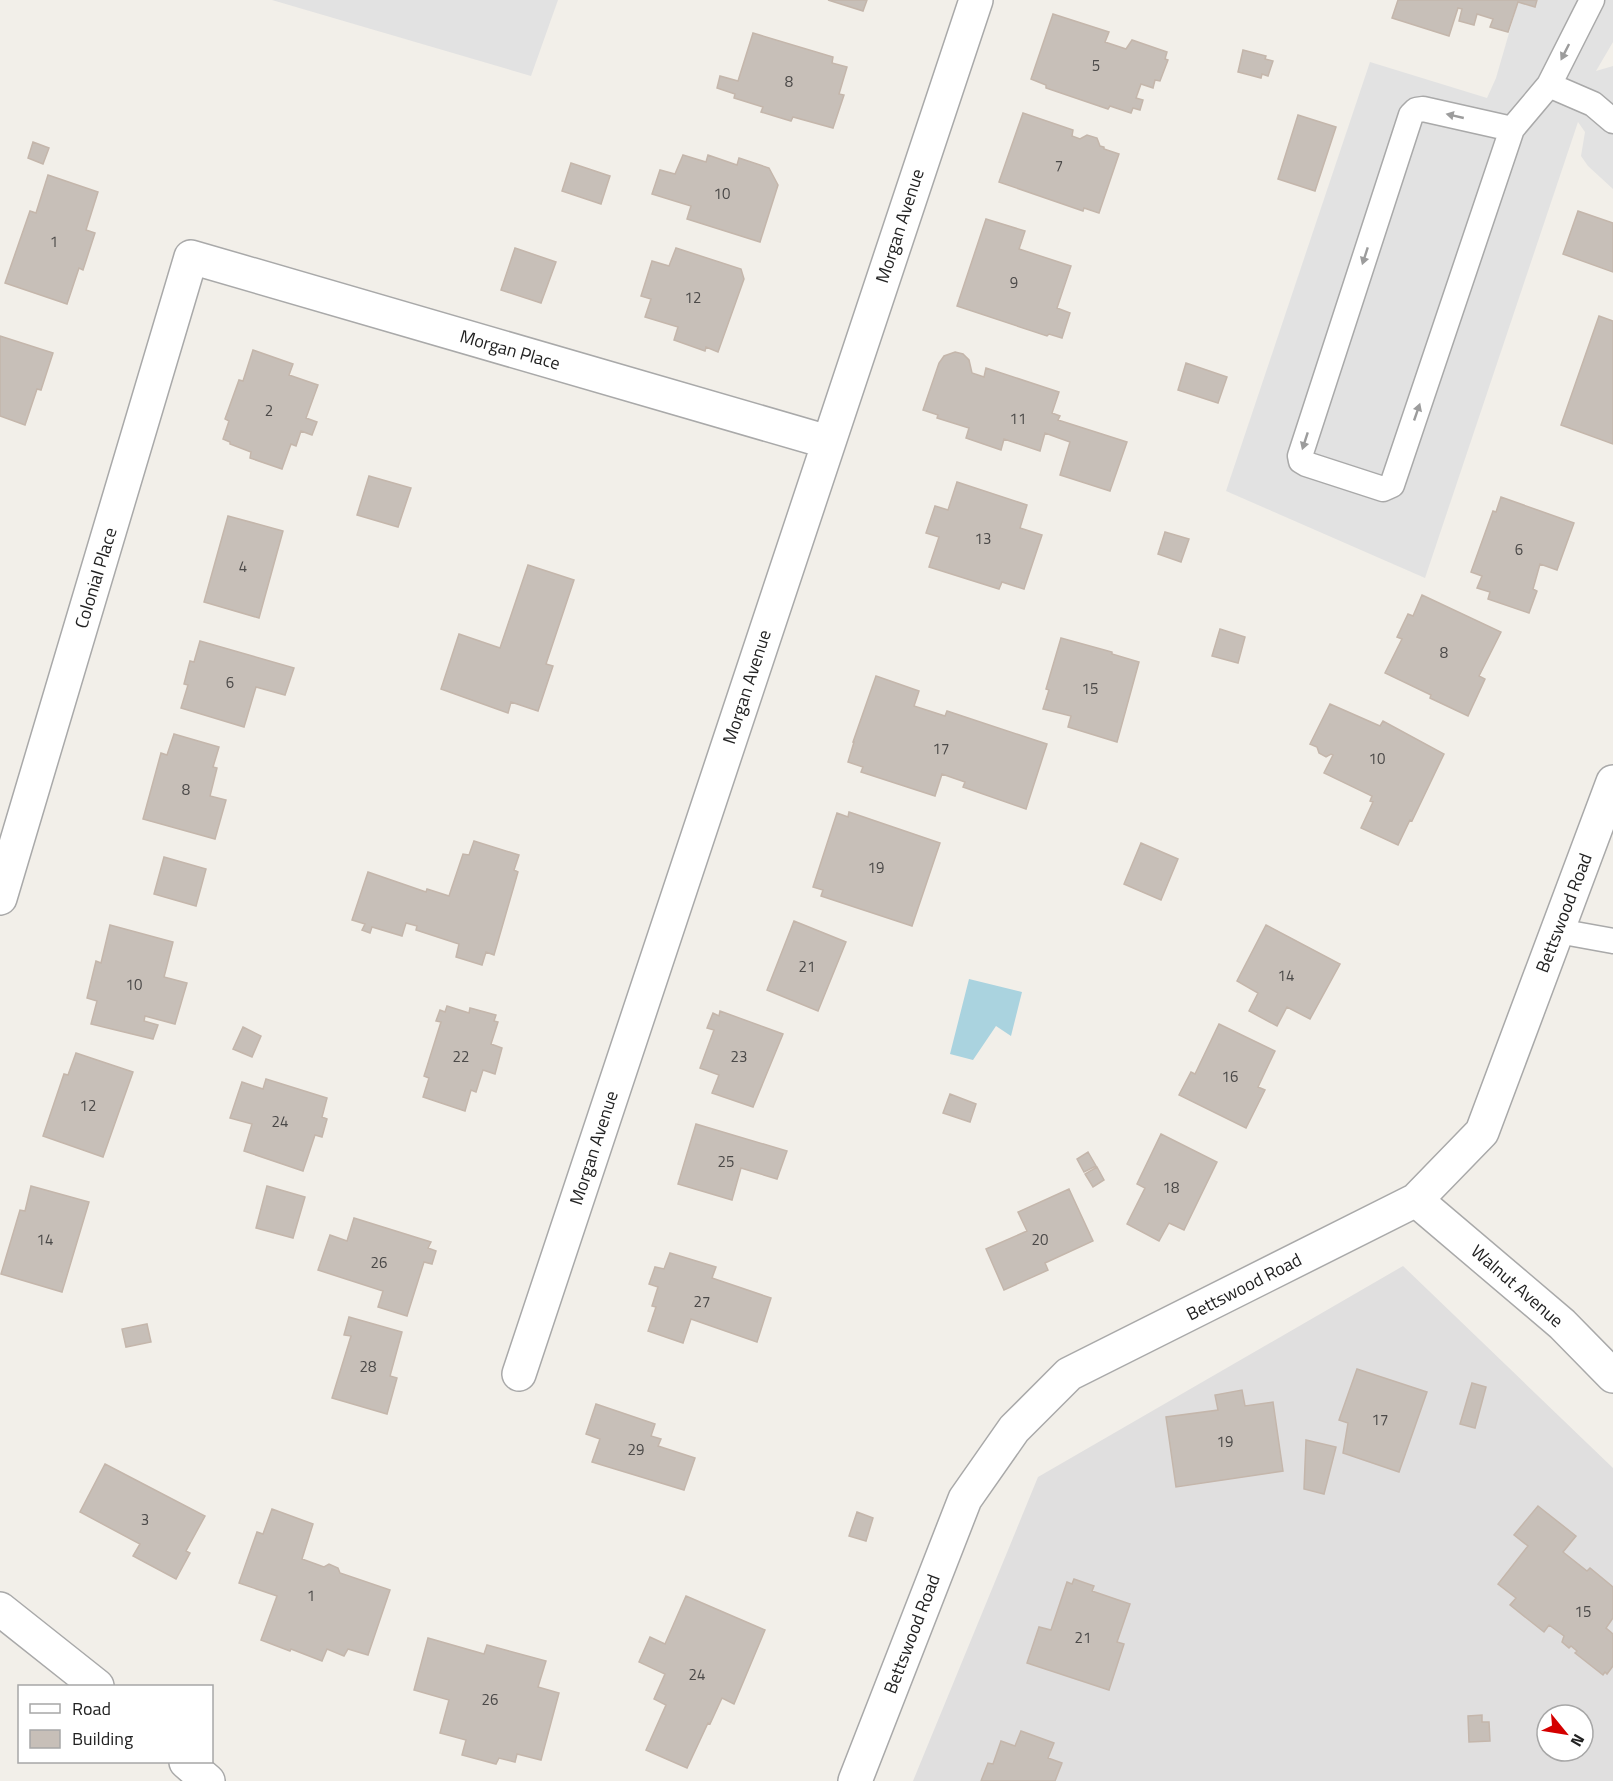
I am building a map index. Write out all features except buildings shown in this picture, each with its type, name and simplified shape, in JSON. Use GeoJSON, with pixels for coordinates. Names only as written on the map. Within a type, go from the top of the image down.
{"type":"FeatureCollection","features":[{"type":"Feature","properties":{"kind":"street","name":"Morgan Avenue"},"geometry":{"type":"LineString","coordinates":[[519,1374],[976,0]]}},
{"type":"Feature","properties":{"kind":"street","name":"Morgan Place"},"geometry":{"type":"LineString","coordinates":[[191,257],[828,442]]}},
{"type":"Feature","properties":{"kind":"street","name":"Colonial Place"},"geometry":{"type":"LineString","coordinates":[[0,898],[191,257]]}},
{"type":"Feature","properties":{"kind":"street","name":"Bettswood Road"},"geometry":{"type":"LineString","coordinates":[[855,1781],[965,1499],[1014,1429],[1069,1374],[1416,1200],[1482,1132],[1613,782]]}},
{"type":"Feature","properties":{"kind":"street","name":"Walnut Avenue"},"geometry":{"type":"LineString","coordinates":[[1416,1200],[1562,1324],[1613,1376]]}},
{"type":"Feature","properties":{"kind":"street"},"geometry":{"type":"LineString","coordinates":[[0,1609],[96,1685]]}},
{"type":"Feature","properties":{"kind":"street"},"geometry":{"type":"LineString","coordinates":[[188,1763],[208,1781]]}},
{"type":"Feature","properties":{"kind":"lane"},"geometry":{"type":"LineString","coordinates":[[1512,129],[1423,109],[1416,110],[1411,116],[1300,456],[1301,461],[1383,489],[1392,485],[1512,129],[1549,85],[1592,0]]}},
{"type":"Feature","properties":{"kind":"lane"},"geometry":{"type":"LineString","coordinates":[[1549,85],[1593,104],[1613,121]]}},
{"type":"Feature","properties":{"kind":"lane"},"geometry":{"type":"LineString","coordinates":[[1558,931],[1613,941]]}},
{"type":"Feature","properties":{"kind":"shaded area"},"geometry":{"type":"Polygon","coordinates":[[[272,0],[558,0],[531,76],[272,0]]]}},
{"type":"Feature","properties":{"kind":"shaded area"},"geometry":{"type":"Polygon","coordinates":[[[1537,0],[1613,0],[1613,42],[1596,71],[1613,66],[1613,189],[1588,166],[1581,156],[1585,132],[1578,122],[1425,578],[1226,491],[1370,62],[1487,98],[1496,78],[1518,2],[1534,7],[1537,0]]]}},
{"type":"Feature","properties":{"kind":"shaded area"},"geometry":{"type":"Polygon","coordinates":[[[1403,1266],[1613,1468],[1613,1781],[913,1781],[1038,1477],[1403,1266]]]}},
{"type":"Feature","properties":{"kind":"water"},"geometry":{"type":"Polygon","coordinates":[[[969,979],[1022,992],[1011,1036],[996,1026],[973,1060],[950,1054],[969,979]]]}}]}
